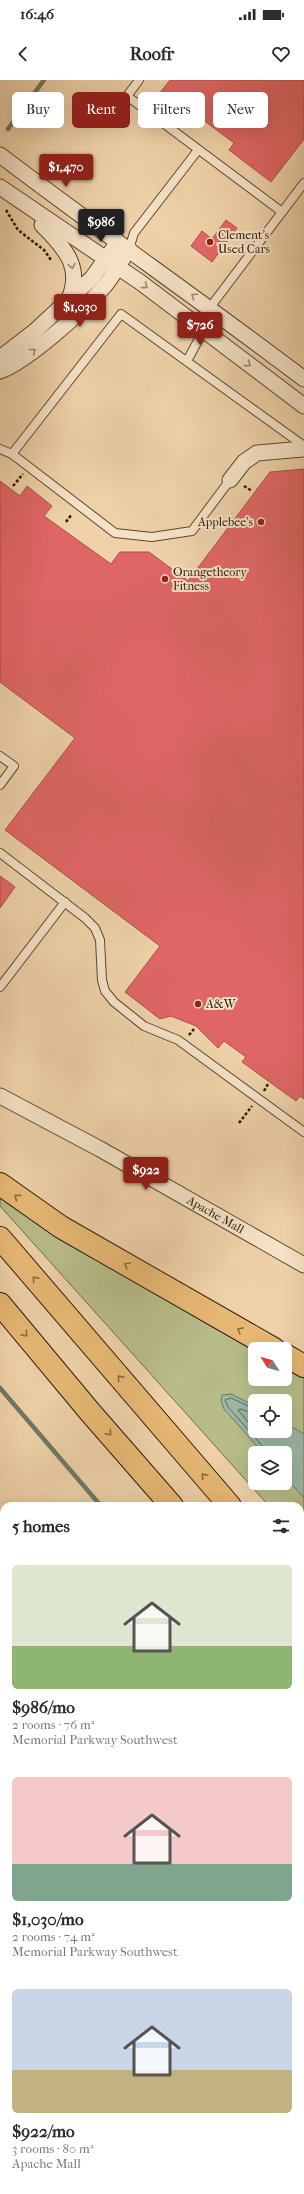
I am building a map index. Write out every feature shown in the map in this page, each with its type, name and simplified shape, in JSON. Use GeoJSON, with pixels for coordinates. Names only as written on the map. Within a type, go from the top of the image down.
{"type":"FeatureCollection","features":[{"type":"Feature","properties":{"kind":"main road"},"geometry":{"type":"LineString","coordinates":[[0,1184],[61,1227],[262,1342]]}},
{"type":"Feature","properties":{"kind":"main road"},"geometry":{"type":"LineString","coordinates":[[0,1238],[227,1502]]}},
{"type":"Feature","properties":{"kind":"main road"},"geometry":{"type":"LineString","coordinates":[[0,1304],[90,1412],[169,1502]]}},
{"type":"Feature","properties":{"kind":"main road"},"geometry":{"type":"LineString","coordinates":[[292,1359],[304,1366]]}},
{"type":"Feature","properties":{"kind":"street"},"geometry":{"type":"LineString","coordinates":[[0,155],[210,307],[304,379]]}},
{"type":"Feature","properties":{"kind":"street"},"geometry":{"type":"LineString","coordinates":[[5,191],[110,264],[140,282],[196,326],[304,406]]}},
{"type":"Feature","properties":{"kind":"street"},"geometry":{"type":"LineString","coordinates":[[5,191],[63,246],[71,260],[74,281],[73,290],[67,302]]}},
{"type":"Feature","properties":{"kind":"street"},"geometry":{"type":"LineString","coordinates":[[0,358],[35,331],[92,278],[110,264],[124,245]]}},
{"type":"Feature","properties":{"kind":"street"},"geometry":{"type":"LineString","coordinates":[[0,371],[8,368],[32,352],[102,290],[110,264]]}},
{"type":"Feature","properties":{"kind":"street"},"geometry":{"type":"LineString","coordinates":[[230,480],[244,462],[257,453],[304,448]]}},
{"type":"Feature","properties":{"kind":"street","name":"Apache Mall"},"geometry":{"type":"LineString","coordinates":[[0,1096],[100,1149],[304,1265]]}},
{"type":"Feature","properties":{"kind":"lane"},"geometry":{"type":"LineString","coordinates":[[139,80],[127,96],[282,212]]}},
{"type":"Feature","properties":{"kind":"lane"},"geometry":{"type":"LineString","coordinates":[[124,245],[198,150]]}},
{"type":"Feature","properties":{"kind":"lane"},"geometry":{"type":"LineString","coordinates":[[187,361],[200,337],[196,326],[304,183]]}},
{"type":"Feature","properties":{"kind":"lane"},"geometry":{"type":"LineString","coordinates":[[124,245],[134,233]]}},
{"type":"Feature","properties":{"kind":"lane"},"geometry":{"type":"LineString","coordinates":[[12,454],[121,314],[304,448]]}},
{"type":"Feature","properties":{"kind":"lane"},"geometry":{"type":"LineString","coordinates":[[0,449],[12,454],[115,533],[152,537],[192,531],[230,480]]}},
{"type":"Feature","properties":{"kind":"lane"},"geometry":{"type":"LineString","coordinates":[[0,756],[14,766],[0,785]]}},
{"type":"Feature","properties":{"kind":"lane"},"geometry":{"type":"LineString","coordinates":[[0,853],[65,902],[95,928],[100,940],[102,980],[106,992],[114,1002],[144,1026],[178,1040],[304,1132]]}},
{"type":"Feature","properties":{"kind":"lane"},"geometry":{"type":"LineString","coordinates":[[0,987],[65,902]]}},
{"type":"Feature","properties":{"kind":"green space"},"geometry":{"type":"Polygon","coordinates":[[[0,1194],[54,1235],[248,1347],[248,1386],[292,1386],[292,1372],[304,1378],[304,1502],[265,1502],[255,1490],[292,1490],[292,1446],[248,1446],[248,1483],[0,1206],[0,1194]]]}},
{"type":"Feature","properties":{"kind":"water"},"geometry":{"type":"Polygon","coordinates":[[[231,1394],[248,1402],[248,1436],[224,1409],[221,1401],[222,1395],[231,1394]]]}},
{"type":"Feature","properties":{"kind":"water"},"geometry":{"type":"Polygon","coordinates":[[[292,1427],[304,1434],[304,1498],[292,1485],[292,1446],[257,1446],[250,1438],[292,1438],[292,1427]]]}},
{"type":"Feature","properties":{"kind":"building: Shops"},"geometry":{"type":"Polygon","coordinates":[[[170,80],[304,80],[304,139],[271,182],[229,150],[234,143],[214,128],[268,128],[268,92],[213,92],[213,127],[205,121],[205,92],[161,92],[170,80]]]}},
{"type":"Feature","properties":{"kind":"building: Shops","name":"Clement's Used Cars"},"geometry":{"type":"Polygon","coordinates":[[[226,220],[237,228],[212,262],[191,246],[202,231],[212,239],[226,220]]]}},
{"type":"Feature","properties":{"kind":"building: Shops"},"geometry":{"type":"Polygon","coordinates":[[[304,469],[304,1099],[300,1096],[296,1101],[242,1062],[246,1057],[224,1041],[218,1048],[196,1026],[171,1016],[160,1019],[125,992],[160,946],[5,830],[75,738],[0,682],[0,481],[20,496],[27,486],[52,506],[44,516],[111,564],[120,552],[149,552],[188,581],[270,472],[304,469]]]}},
{"type":"Feature","properties":{"kind":"building: Shops"},"geometry":{"type":"Polygon","coordinates":[[[0,876],[15,887],[0,908],[0,876]]]}},
{"type":"Feature","properties":{"kind":"waterway"},"geometry":{"type":"LineString","coordinates":[[8,129],[44,80]]}},
{"type":"Feature","properties":{"kind":"waterway"},"geometry":{"type":"LineString","coordinates":[[0,1388],[98,1502]]}},
{"type":"Feature","properties":{"kind":"place","name":"Clement's Used Cars"},"geometry":{"type":"Point","coordinates":[210,242]}},
{"type":"Feature","properties":{"kind":"place","name":"Applebee's"},"geometry":{"type":"Point","coordinates":[261,522]}},
{"type":"Feature","properties":{"kind":"place","name":"Orangetheory Fitness"},"geometry":{"type":"Point","coordinates":[165,579]}},
{"type":"Feature","properties":{"kind":"place","name":"A&W"},"geometry":{"type":"Point","coordinates":[198,1004]}}]}
